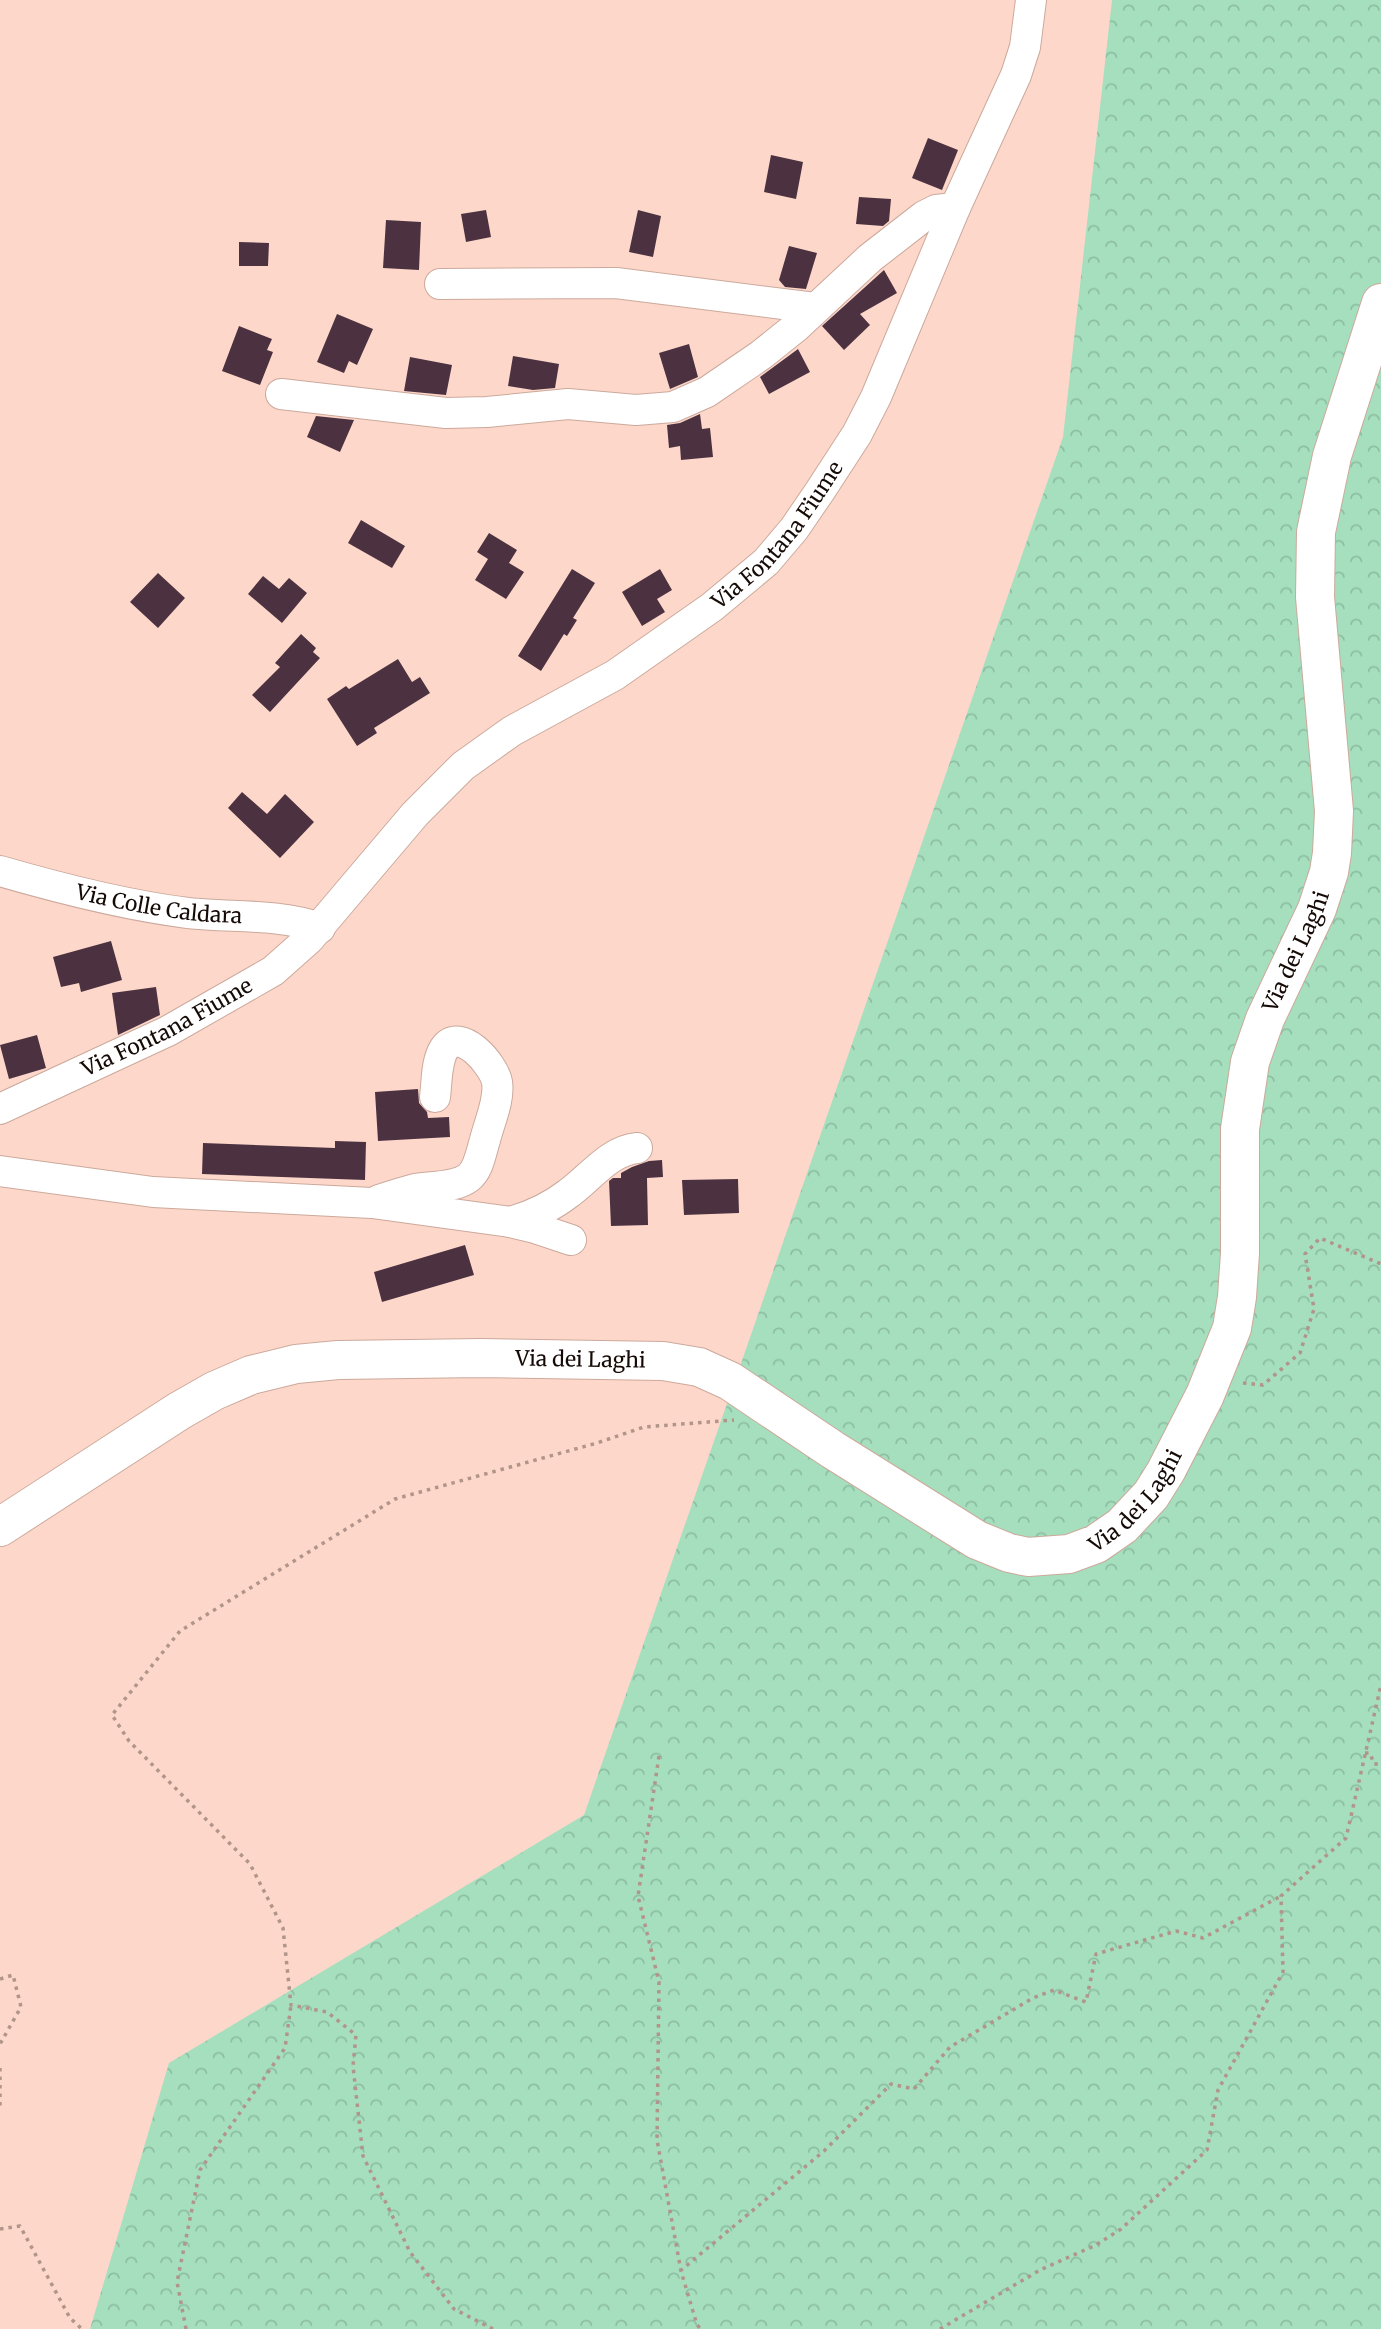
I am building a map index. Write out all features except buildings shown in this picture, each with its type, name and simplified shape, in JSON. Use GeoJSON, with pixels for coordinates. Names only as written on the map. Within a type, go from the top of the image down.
{"type":"FeatureCollection","features":[{"type":"Feature","properties":{"kind":"main road","name":"Via dei Laghi"},"geometry":{"type":"LineString","coordinates":[[0,1527],[197,1400],[251,1376],[296,1364],[338,1360],[481,1358],[690,1364],[730,1381],[977,1540],[1009,1553],[1028,1557],[1069,1554],[1096,1544],[1122,1526],[1142,1505],[1175,1454],[1216,1370],[1231,1328],[1237,1297],[1240,1253],[1240,1129],[1248,1072],[1260,1031],[1326,886],[1332,853],[1333,800],[1315,597],[1316,532],[1332,456],[1381,303]]}},
{"type":"Feature","properties":{"kind":"street","name":"Via Fontana Fiume"},"geometry":{"type":"LineString","coordinates":[[0,1110],[127,1052],[252,985],[285,962],[323,923],[428,799],[473,758],[521,726],[615,675],[723,599],[776,551],[820,491],[863,423],[883,383],[955,208],[1016,75],[1025,47],[1031,0]]}},
{"type":"Feature","properties":{"kind":"street"},"geometry":{"type":"LineString","coordinates":[[281,394],[446,413],[568,404],[627,410],[663,408],[688,401],[723,382],[781,339],[870,258],[929,212],[955,208]]}},
{"type":"Feature","properties":{"kind":"street"},"geometry":{"type":"LineString","coordinates":[[440,284],[627,284],[815,308]]}},
{"type":"Feature","properties":{"kind":"street","name":"Via Colle Caldara"},"geometry":{"type":"LineString","coordinates":[[0,871],[137,905],[212,916],[323,923]]}},
{"type":"Feature","properties":{"kind":"street"},"geometry":{"type":"LineString","coordinates":[[372,1203],[418,1188],[461,1182],[474,1172],[496,1096],[494,1073],[470,1046],[452,1043],[441,1055],[435,1097]]}},
{"type":"Feature","properties":{"kind":"street"},"geometry":{"type":"LineString","coordinates":[[510,1222],[538,1213],[554,1204],[618,1153],[637,1148]]}},
{"type":"Feature","properties":{"kind":"street"},"geometry":{"type":"LineString","coordinates":[[0,1171],[164,1192],[372,1203],[510,1222],[571,1240]]}},
{"type":"Feature","properties":{"kind":"path"},"geometry":{"type":"LineString","coordinates":[[1216,1370],[1238,1382],[1263,1385],[1300,1353],[1314,1309],[1305,1254],[1320,1238],[1381,1264]]}},
{"type":"Feature","properties":{"kind":"path"},"geometry":{"type":"LineString","coordinates":[[186,2329],[177,2282],[200,2170],[285,2048],[291,2005],[283,1928],[250,1864],[129,1741],[112,1715],[180,1631],[395,1499],[597,1443],[644,1427],[736,1419],[761,1401]]}},
{"type":"Feature","properties":{"kind":"path"},"geometry":{"type":"LineString","coordinates":[[680,2271],[824,2151],[891,2084],[914,2089],[950,2047],[1033,1998],[1054,1990],[1086,2002],[1096,1954],[1176,1931],[1202,1938],[1281,1896],[1346,1838],[1381,1685]]}},
{"type":"Feature","properties":{"kind":"path"},"geometry":{"type":"LineString","coordinates":[[1365,1752],[1370,1753],[1374,1764],[1381,1764]]}},
{"type":"Feature","properties":{"kind":"path"},"geometry":{"type":"LineString","coordinates":[[659,1756],[638,1896],[659,1982],[657,2140],[680,2271],[697,2325],[701,2329]]}},
{"type":"Feature","properties":{"kind":"path"},"geometry":{"type":"LineString","coordinates":[[940,2329],[1040,2270],[1096,2245],[1121,2229],[1207,2150],[1218,2090],[1283,1972],[1281,1896]]}},
{"type":"Feature","properties":{"kind":"path"},"geometry":{"type":"LineString","coordinates":[[0,1979],[12,1975],[21,2007],[0,2044]]}},
{"type":"Feature","properties":{"kind":"path"},"geometry":{"type":"LineString","coordinates":[[291,2005],[327,2012],[356,2035],[353,2066],[363,2156],[410,2252],[454,2309],[493,2329]]}},
{"type":"Feature","properties":{"kind":"path"},"geometry":{"type":"LineString","coordinates":[[0,2068],[0,2106]]}},
{"type":"Feature","properties":{"kind":"path"},"geometry":{"type":"LineString","coordinates":[[0,2229],[20,2226],[70,2318],[82,2329]]}},
{"type":"Feature","properties":{"kind":"green space"},"geometry":{"type":"Polygon","coordinates":[[[1112,0],[1381,0],[1381,2329],[90,2329],[169,2063],[584,1815],[1063,437],[1112,0]]]}}]}
